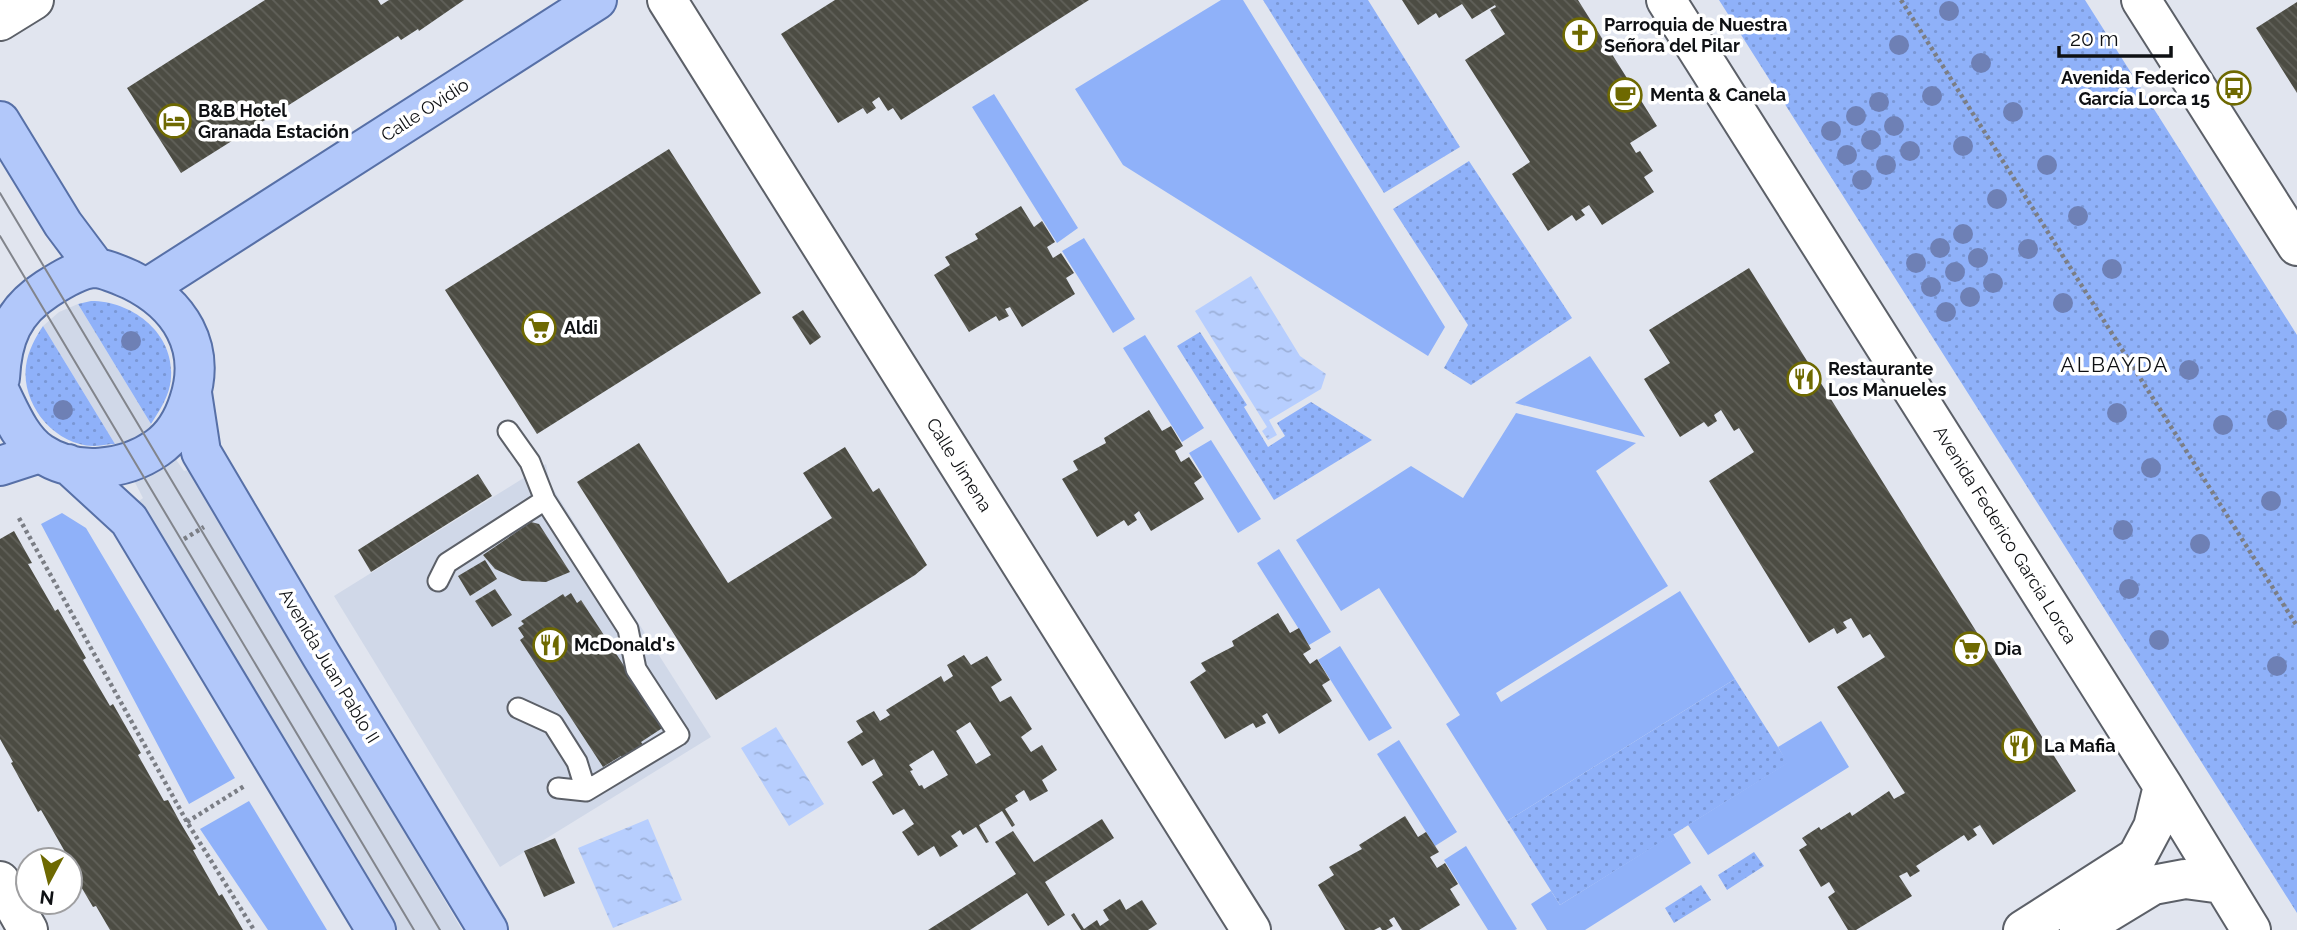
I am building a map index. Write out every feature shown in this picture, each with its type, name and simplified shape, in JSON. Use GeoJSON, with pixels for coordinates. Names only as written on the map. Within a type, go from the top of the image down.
{"type":"FeatureCollection","features":[{"type":"Feature","properties":{"kind":"main road","name":"Calle Ovidio"},"geometry":{"type":"LineString","coordinates":[[147,288],[597,0]]}},
{"type":"Feature","properties":{"kind":"main road"},"geometry":{"type":"LineString","coordinates":[[0,121],[63,224],[96,268]]}},
{"type":"Feature","properties":{"kind":"main road"},"geometry":{"type":"LineString","coordinates":[[0,378],[6,315],[74,274],[96,268],[147,288],[175,312],[187,331],[194,352],[196,374],[185,415],[173,433],[155,450],[135,461],[98,468],[54,458],[0,466]]}},
{"type":"Feature","properties":{"kind":"main road"},"geometry":{"type":"LineString","coordinates":[[0,391],[12,417],[54,458],[129,520],[376,930]]}},
{"type":"Feature","properties":{"kind":"main road","name":"Avenida Juan Pablo II"},"geometry":{"type":"LineString","coordinates":[[192,393],[201,452],[488,930]]}},
{"type":"Feature","properties":{"kind":"street"},"geometry":{"type":"LineString","coordinates":[[0,22],[34,0]]}},
{"type":"Feature","properties":{"kind":"street","name":"Calle Jimena"},"geometry":{"type":"LineString","coordinates":[[667,0],[1251,930]]}},
{"type":"Feature","properties":{"kind":"street","name":"Avenida Federico García Lorca"},"geometry":{"type":"LineString","coordinates":[[1666,0],[2163,786],[2251,930]]}},
{"type":"Feature","properties":{"kind":"street"},"geometry":{"type":"LineString","coordinates":[[2141,0],[2294,235]]}},
{"type":"Feature","properties":{"kind":"street"},"geometry":{"type":"LineString","coordinates":[[2023,930],[2137,857],[2153,827],[2163,786]]}},
{"type":"Feature","properties":{"kind":"street"},"geometry":{"type":"LineString","coordinates":[[2079,930],[2153,885],[2185,878],[2222,884]]}},
{"type":"Feature","properties":{"kind":"street"},"geometry":{"type":"LineString","coordinates":[[0,881],[28,930]]}},
{"type":"Feature","properties":{"kind":"lane"},"geometry":{"type":"LineString","coordinates":[[508,431],[530,462],[545,500],[628,629],[636,669],[679,735],[586,791],[558,788]]}},
{"type":"Feature","properties":{"kind":"lane"},"geometry":{"type":"LineString","coordinates":[[438,581],[447,563],[545,500]]}},
{"type":"Feature","properties":{"kind":"lane"},"geometry":{"type":"LineString","coordinates":[[518,708],[553,724],[576,762],[586,791]]}},
{"type":"Feature","properties":{"kind":"path"},"geometry":{"type":"LineString","coordinates":[[1901,0],[2297,626]]}},
{"type":"Feature","properties":{"kind":"path"},"geometry":{"type":"LineString","coordinates":[[19,518],[187,822],[254,930]]}},
{"type":"Feature","properties":{"kind":"path"},"geometry":{"type":"LineString","coordinates":[[175,544],[210,524]]}},
{"type":"Feature","properties":{"kind":"path"},"geometry":{"type":"LineString","coordinates":[[187,822],[250,783]]}},
{"type":"Feature","properties":{"kind":"shaded area"},"geometry":{"type":"Polygon","coordinates":[[[1221,0],[1243,0],[1445,327],[1428,356],[1123,165],[1075,89],[1221,0]]]}},
{"type":"Feature","properties":{"kind":"shaded area"},"geometry":{"type":"Polygon","coordinates":[[[1263,0],[1368,0],[1460,147],[1384,193],[1263,0]]]}},
{"type":"Feature","properties":{"kind":"shaded area"},"geometry":{"type":"Polygon","coordinates":[[[1719,0],[2085,0],[2297,335],[2297,913],[1719,0]]]}},
{"type":"Feature","properties":{"kind":"shaded area"},"geometry":{"type":"Polygon","coordinates":[[[994,94],[1078,228],[1057,243],[972,107],[994,94]]]}},
{"type":"Feature","properties":{"kind":"shaded area"},"geometry":{"type":"Polygon","coordinates":[[[1469,161],[1572,318],[1471,385],[1444,368],[1468,325],[1393,209],[1469,161]]]}},
{"type":"Feature","properties":{"kind":"shaded area"},"geometry":{"type":"Polygon","coordinates":[[[1084,238],[1135,319],[1113,333],[1062,251],[1084,238]]]}},
{"type":"Feature","properties":{"kind":"shaded area"},"geometry":{"type":"Polygon","coordinates":[[[91,301],[123,307],[138,315],[161,337],[171,368],[170,385],[165,401],[151,424],[78,304],[91,301]]]}},
{"type":"Feature","properties":{"kind":"shaded area"},"geometry":{"type":"Polygon","coordinates":[[[78,304],[151,424],[184,471],[188,470],[209,502],[462,930],[395,930],[139,501],[143,498],[115,444],[43,326],[59,312],[78,304]]]}},
{"type":"Feature","properties":{"kind":"shaded area"},"geometry":{"type":"Polygon","coordinates":[[[43,326],[115,444],[93,446],[65,438],[43,420],[35,408],[26,380],[26,366],[32,345],[43,326]]]}},
{"type":"Feature","properties":{"kind":"shaded area"},"geometry":{"type":"Polygon","coordinates":[[[1200,332],[1247,405],[1244,407],[1268,447],[1285,436],[1277,423],[1311,402],[1372,440],[1274,500],[1177,346],[1200,332]]]}},
{"type":"Feature","properties":{"kind":"shaded area"},"geometry":{"type":"Polygon","coordinates":[[[1145,335],[1204,428],[1182,442],[1123,348],[1145,335]]]}},
{"type":"Feature","properties":{"kind":"shaded area"},"geometry":{"type":"Polygon","coordinates":[[[1590,356],[1645,437],[1515,403],[1590,356]]]}},
{"type":"Feature","properties":{"kind":"shaded area"},"geometry":{"type":"Polygon","coordinates":[[[1516,413],[1636,443],[1596,471],[1668,586],[1496,693],[1501,702],[1680,591],[1735,679],[1507,821],[1446,724],[1460,715],[1379,588],[1341,611],[1296,540],[1411,466],[1463,498],[1516,413]]]}},
{"type":"Feature","properties":{"kind":"shaded area"},"geometry":{"type":"Polygon","coordinates":[[[1211,440],[1261,519],[1238,533],[1189,453],[1211,440]]]}},
{"type":"Feature","properties":{"kind":"shaded area"},"geometry":{"type":"Polygon","coordinates":[[[546,464],[550,484],[711,737],[500,867],[334,596],[546,464]]]}},
{"type":"Feature","properties":{"kind":"shaded area"},"geometry":{"type":"Polygon","coordinates":[[[62,513],[86,528],[235,778],[189,804],[41,524],[62,513]]]}},
{"type":"Feature","properties":{"kind":"shaded area"},"geometry":{"type":"Polygon","coordinates":[[[1279,549],[1331,632],[1309,645],[1257,563],[1279,549]]]}},
{"type":"Feature","properties":{"kind":"shaded area"},"geometry":{"type":"Polygon","coordinates":[[[1340,646],[1392,728],[1369,741],[1318,660],[1340,646]]]}},
{"type":"Feature","properties":{"kind":"shaded area"},"geometry":{"type":"Polygon","coordinates":[[[1735,679],[1788,763],[1560,905],[1507,821],[1735,679]]]}},
{"type":"Feature","properties":{"kind":"shaded area"},"geometry":{"type":"Polygon","coordinates":[[[1821,721],[1849,767],[1708,855],[1688,825],[1787,763],[1778,747],[1821,721]]]}},
{"type":"Feature","properties":{"kind":"shaded area"},"geometry":{"type":"Polygon","coordinates":[[[1399,740],[1457,832],[1435,846],[1377,754],[1399,740]]]}},
{"type":"Feature","properties":{"kind":"shaded area"},"geometry":{"type":"Polygon","coordinates":[[[249,801],[327,930],[268,930],[200,829],[249,801]]]}},
{"type":"Feature","properties":{"kind":"shaded area"},"geometry":{"type":"Polygon","coordinates":[[[1673,834],[1691,863],[1585,930],[1547,930],[1531,904],[1551,891],[1560,905],[1673,834]]]}},
{"type":"Feature","properties":{"kind":"shaded area"},"geometry":{"type":"Polygon","coordinates":[[[1466,846],[1517,929],[1488,930],[1444,860],[1466,846]]]}},
{"type":"Feature","properties":{"kind":"shaded area"},"geometry":{"type":"Polygon","coordinates":[[[1754,852],[1764,866],[1727,890],[1718,875],[1754,852]]]}},
{"type":"Feature","properties":{"kind":"shaded area"},"geometry":{"type":"Polygon","coordinates":[[[1701,885],[1711,900],[1674,923],[1665,908],[1701,885]]]}},
{"type":"Feature","properties":{"kind":"water"},"geometry":{"type":"Polygon","coordinates":[[[1251,276],[1300,356],[1326,374],[1321,389],[1269,420],[1277,435],[1268,440],[1262,431],[1267,427],[1195,311],[1251,276]]]}},
{"type":"Feature","properties":{"kind":"water"},"geometry":{"type":"Polygon","coordinates":[[[776,727],[824,804],[789,826],[741,748],[776,727]]]}},
{"type":"Feature","properties":{"kind":"water"},"geometry":{"type":"Polygon","coordinates":[[[648,819],[682,900],[613,928],[578,848],[648,819]]]}},
{"type":"Feature","properties":{"kind":"building"},"geometry":{"type":"Polygon","coordinates":[[[265,0],[378,0],[381,5],[389,0],[464,0],[419,31],[418,29],[401,40],[398,36],[181,173],[127,88],[265,0]]]}},
{"type":"Feature","properties":{"kind":"building"},"geometry":{"type":"Polygon","coordinates":[[[835,0],[1089,0],[901,120],[893,108],[888,111],[879,97],[872,102],[876,108],[867,114],[863,108],[838,123],[781,34],[835,0]]]}},
{"type":"Feature","properties":{"kind":"building"},"geometry":{"type":"Polygon","coordinates":[[[1402,0],[1578,0],[1657,126],[1630,143],[1636,153],[1640,151],[1653,171],[1644,177],[1654,192],[1602,225],[1589,205],[1581,210],[1585,215],[1576,221],[1572,215],[1548,231],[1512,174],[1530,162],[1465,60],[1505,34],[1490,10],[1496,7],[1495,5],[1472,19],[1462,4],[1439,18],[1436,13],[1418,25],[1402,0]]]}},
{"type":"Feature","properties":{"kind":"building"},"geometry":{"type":"Polygon","coordinates":[[[2297,2],[2297,93],[2256,28],[2297,2]]]}},
{"type":"Feature","properties":{"kind":"building"},"geometry":{"type":"Polygon","coordinates":[[[669,149],[761,293],[537,434],[445,290],[669,149]]]}},
{"type":"Feature","properties":{"kind":"building"},"geometry":{"type":"Polygon","coordinates":[[[1021,206],[1034,227],[1042,221],[1055,242],[1047,247],[1053,258],[1061,253],[1074,273],[1066,278],[1075,294],[1022,327],[1010,307],[1005,309],[1009,316],[999,321],[996,316],[969,332],[934,275],[950,265],[945,257],[978,239],[975,234],[1021,206]]]}},
{"type":"Feature","properties":{"kind":"building"},"geometry":{"type":"Polygon","coordinates":[[[1749,268],[2076,791],[1993,845],[1980,825],[1973,829],[1977,835],[1968,841],[1964,835],[1916,866],[1920,871],[1910,877],[1907,872],[1899,876],[1912,896],[1856,930],[1848,930],[1828,897],[1835,892],[1829,882],[1821,887],[1799,850],[1807,845],[1802,838],[1819,827],[1821,830],[1850,812],[1852,816],[1889,791],[1894,799],[1905,793],[1837,687],[1885,657],[1870,634],[1863,638],[1851,618],[1843,622],[1847,628],[1837,634],[1834,628],[1809,643],[1709,481],[1754,452],[1739,428],[1734,431],[1721,410],[1714,415],[1717,421],[1708,427],[1704,422],[1680,437],[1644,379],[1670,363],[1649,330],[1749,268]]]}},
{"type":"Feature","properties":{"kind":"building"},"geometry":{"type":"Polygon","coordinates":[[[803,310],[821,337],[810,345],[792,317],[803,310]]]}},
{"type":"Feature","properties":{"kind":"building"},"geometry":{"type":"Polygon","coordinates":[[[1149,410],[1162,431],[1171,426],[1183,446],[1175,451],[1181,462],[1189,457],[1202,477],[1194,483],[1204,499],[1151,531],[1139,511],[1134,515],[1137,520],[1128,526],[1124,520],[1097,537],[1062,479],[1078,470],[1073,461],[1106,443],[1104,438],[1149,410]]]}},
{"type":"Feature","properties":{"kind":"building"},"geometry":{"type":"Polygon","coordinates":[[[639,443],[728,583],[832,518],[803,473],[845,447],[873,492],[879,488],[927,565],[716,700],[577,482],[639,443]]]}},
{"type":"Feature","properties":{"kind":"building"},"geometry":{"type":"Polygon","coordinates":[[[478,474],[492,496],[371,572],[358,550],[478,474]]]}},
{"type":"Feature","properties":{"kind":"building"},"geometry":{"type":"Polygon","coordinates":[[[531,522],[539,524],[570,572],[546,582],[522,581],[495,569],[483,555],[531,522]]]}},
{"type":"Feature","properties":{"kind":"building"},"geometry":{"type":"Polygon","coordinates":[[[14,531],[32,563],[28,564],[86,658],[83,660],[110,706],[113,704],[164,801],[168,800],[219,896],[222,894],[243,930],[110,930],[96,906],[93,907],[84,892],[84,846],[62,846],[41,810],[38,812],[0,739],[0,539],[14,531]]]}},
{"type":"Feature","properties":{"kind":"building"},"geometry":{"type":"Polygon","coordinates":[[[485,560],[497,579],[470,596],[458,576],[485,560]]]}},
{"type":"Feature","properties":{"kind":"building"},"geometry":{"type":"Polygon","coordinates":[[[495,589],[512,615],[492,627],[475,601],[495,589]]]}},
{"type":"Feature","properties":{"kind":"building"},"geometry":{"type":"Polygon","coordinates":[[[571,593],[577,603],[581,600],[664,727],[641,742],[646,749],[623,759],[621,756],[603,767],[520,640],[524,637],[518,628],[524,624],[521,621],[563,594],[565,597],[571,593]]]}},
{"type":"Feature","properties":{"kind":"building"},"geometry":{"type":"Polygon","coordinates":[[[1278,613],[1290,633],[1299,628],[1311,649],[1303,654],[1310,664],[1317,659],[1330,680],[1322,685],[1332,701],[1279,734],[1267,713],[1262,716],[1266,723],[1256,728],[1253,723],[1225,739],[1190,682],[1206,671],[1201,663],[1234,646],[1232,641],[1278,613]]]}},
{"type":"Feature","properties":{"kind":"building"},"geometry":{"type":"Polygon","coordinates":[[[964,655],[971,665],[987,656],[1002,680],[991,687],[1000,702],[1011,696],[1032,729],[1021,737],[1031,752],[1042,745],[1057,770],[1042,780],[1048,791],[1030,801],[1024,790],[1015,796],[1018,801],[1005,809],[1015,825],[1012,827],[1002,811],[979,825],[989,842],[986,843],[976,827],[963,835],[960,830],[951,836],[958,846],[940,857],[934,846],[918,856],[902,832],[914,824],[904,809],[893,815],[872,782],[883,775],[874,759],[862,766],[847,742],[863,732],[856,721],[874,711],[880,721],[890,715],[886,710],[941,676],[944,682],[953,676],[947,665],[964,655]],[[970,722],[956,731],[976,764],[991,755],[970,722]],[[933,750],[909,765],[919,786],[922,785],[924,789],[948,775],[933,750]]]}},
{"type":"Feature","properties":{"kind":"building"},"geometry":{"type":"Polygon","coordinates":[[[1405,816],[1418,837],[1426,832],[1439,852],[1430,857],[1437,868],[1445,863],[1458,884],[1450,889],[1460,905],[1419,930],[1402,930],[1394,917],[1389,920],[1393,926],[1386,930],[1380,927],[1374,930],[1345,930],[1318,885],[1334,875],[1329,867],[1362,849],[1359,845],[1405,816]]]}},
{"type":"Feature","properties":{"kind":"building"},"geometry":{"type":"Polygon","coordinates":[[[1102,819],[1114,838],[1045,882],[1065,915],[1048,926],[1027,893],[970,930],[928,930],[1016,874],[995,842],[1013,831],[1034,862],[1102,819]]]}},
{"type":"Feature","properties":{"kind":"building"},"geometry":{"type":"Polygon","coordinates":[[[555,838],[575,883],[544,897],[524,851],[555,838]]]}},
{"type":"Feature","properties":{"kind":"building"},"geometry":{"type":"Polygon","coordinates":[[[1120,899],[1126,910],[1142,900],[1157,924],[1148,930],[1081,930],[1071,915],[1074,913],[1084,929],[1097,920],[1100,926],[1109,920],[1103,910],[1120,899]]]}},
{"type":"Feature","properties":{"kind":"tram line"},"geometry":{"type":"LineString","coordinates":[[0,193],[440,930]]}},
{"type":"Feature","properties":{"kind":"tram line"},"geometry":{"type":"LineString","coordinates":[[0,236],[414,930]]}},
{"type":"Feature","properties":{"kind":"place","name":"Parroquia de Nuestra Señora del Pilar"},"geometry":{"type":"Point","coordinates":[1580,35]}},
{"type":"Feature","properties":{"kind":"place","name":"Avenida Federico García Lorca 15"},"geometry":{"type":"Point","coordinates":[2234,88]}},
{"type":"Feature","properties":{"kind":"place","name":"Menta & Canela"},"geometry":{"type":"Point","coordinates":[1625,95]}},
{"type":"Feature","properties":{"kind":"place","name":"B&B Hotel Granada Estación"},"geometry":{"type":"Point","coordinates":[174,121]}},
{"type":"Feature","properties":{"kind":"place","name":"Aldi"},"geometry":{"type":"Point","coordinates":[539,328]}},
{"type":"Feature","properties":{"kind":"place","name":"Restaurante Los Manueles"},"geometry":{"type":"Point","coordinates":[1804,379]}},
{"type":"Feature","properties":{"kind":"place","name":"McDonald's"},"geometry":{"type":"Point","coordinates":[550,645]}},
{"type":"Feature","properties":{"kind":"place","name":"Dia"},"geometry":{"type":"Point","coordinates":[1970,649]}},
{"type":"Feature","properties":{"kind":"place","name":"La Mafia"},"geometry":{"type":"Point","coordinates":[2019,746]}},
{"type":"Feature","properties":{"kind":"district","name":"ALBAYDA"},"geometry":{"type":"Point","coordinates":[2115,365]}}]}
